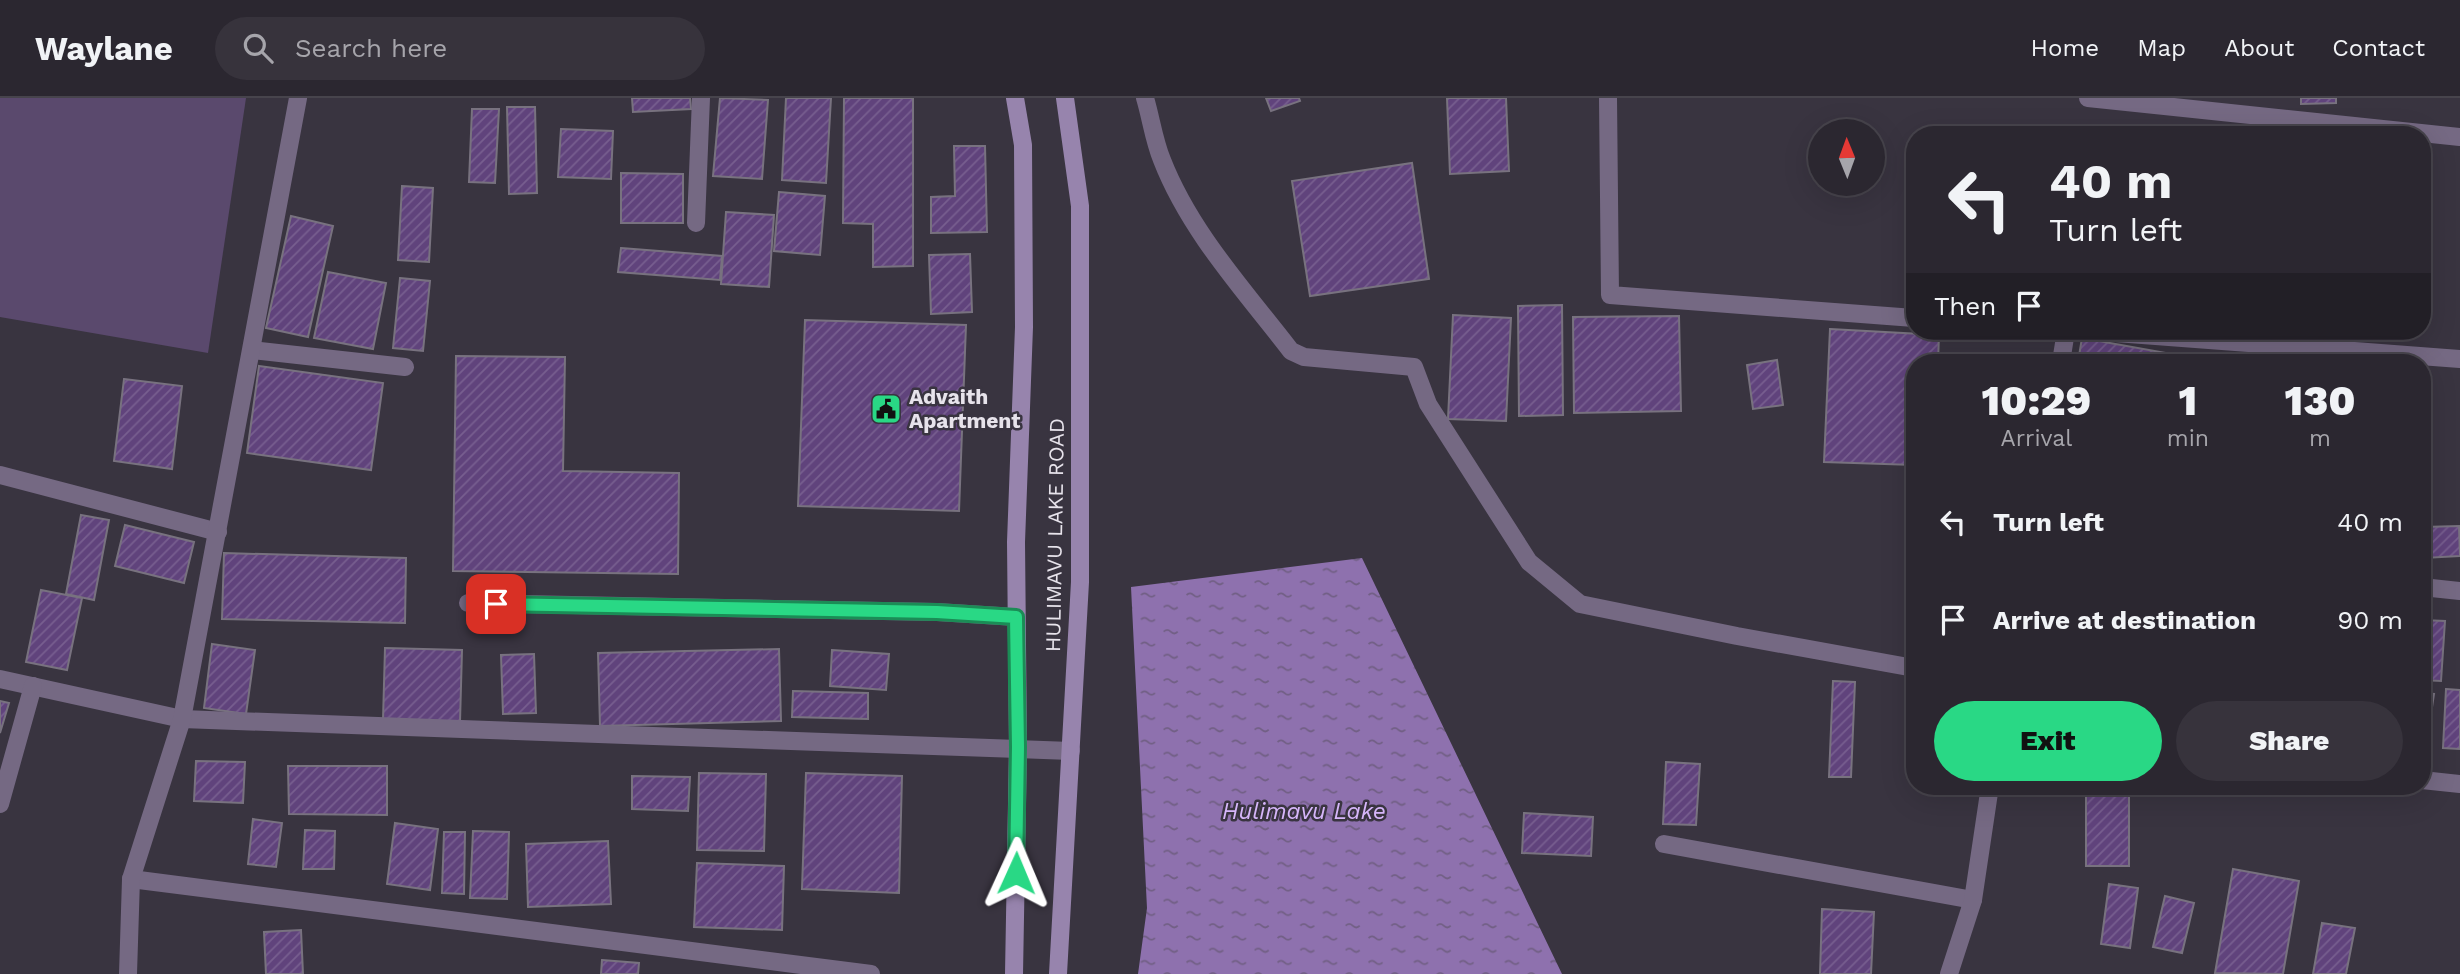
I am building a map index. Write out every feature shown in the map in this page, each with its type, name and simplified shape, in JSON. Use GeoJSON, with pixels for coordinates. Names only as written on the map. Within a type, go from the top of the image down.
{"type":"FeatureCollection","features":[{"type":"Feature","properties":{"kind":"main road","name":"HULIMAVU LAKE ROAD"},"geometry":{"type":"LineString","coordinates":[[1014,974],[1018,747],[1016,542],[1024,301],[1023,145],[1016,98]]}},
{"type":"Feature","properties":{"kind":"main road","name":"HULIMAVU LAKE ROAD"},"geometry":{"type":"LineString","coordinates":[[1058,974],[1080,582],[1080,206],[1065,98]]}},
{"type":"Feature","properties":{"kind":"street"},"geometry":{"type":"LineString","coordinates":[[128,974],[131,879],[182,719],[298,98]]}},
{"type":"Feature","properties":{"kind":"street"},"geometry":{"type":"LineString","coordinates":[[696,223],[701,98]]}},
{"type":"Feature","properties":{"kind":"street"},"geometry":{"type":"LineString","coordinates":[[1146,98],[1162,159],[1182,201],[1212,250],[1292,351],[1304,357],[1414,367],[1428,404],[1529,562],[1580,604],[1906,667]]}},
{"type":"Feature","properties":{"kind":"street"},"geometry":{"type":"LineString","coordinates":[[1608,98],[1610,295],[1906,317]]}},
{"type":"Feature","properties":{"kind":"street"},"geometry":{"type":"LineString","coordinates":[[2088,98],[2355,126]]}},
{"type":"Feature","properties":{"kind":"street"},"geometry":{"type":"LineString","coordinates":[[2431,134],[2460,137]]}},
{"type":"Feature","properties":{"kind":"street"},"geometry":{"type":"LineString","coordinates":[[2208,340],[2394,354]]}},
{"type":"Feature","properties":{"kind":"street"},"geometry":{"type":"LineString","coordinates":[[252,351],[405,367]]}},
{"type":"Feature","properties":{"kind":"street"},"geometry":{"type":"LineString","coordinates":[[2431,357],[2460,359]]}},
{"type":"Feature","properties":{"kind":"street"},"geometry":{"type":"LineString","coordinates":[[0,475],[218,532]]}},
{"type":"Feature","properties":{"kind":"street"},"geometry":{"type":"LineString","coordinates":[[2431,588],[2460,591]]}},
{"type":"Feature","properties":{"kind":"street"},"geometry":{"type":"LineString","coordinates":[[468,603],[923,612],[1016,617]]}},
{"type":"Feature","properties":{"kind":"street"},"geometry":{"type":"LineString","coordinates":[[0,679],[182,719],[1018,747],[1070,751]]}},
{"type":"Feature","properties":{"kind":"street"},"geometry":{"type":"LineString","coordinates":[[0,804],[33,686]]}},
{"type":"Feature","properties":{"kind":"street"},"geometry":{"type":"LineString","coordinates":[[2431,781],[2460,784]]}},
{"type":"Feature","properties":{"kind":"street"},"geometry":{"type":"LineString","coordinates":[[1954,973],[1973,900],[1989,795]]}},
{"type":"Feature","properties":{"kind":"street"},"geometry":{"type":"LineString","coordinates":[[1664,844],[1973,900]]}},
{"type":"Feature","properties":{"kind":"street"},"geometry":{"type":"LineString","coordinates":[[131,879],[871,974]]}},
{"type":"Feature","properties":{"kind":"shaded area"},"geometry":{"type":"Polygon","coordinates":[[[0,98],[246,98],[208,353],[0,317],[0,98]]]}},
{"type":"Feature","properties":{"kind":"water","name":"Hulimavu Lake"},"geometry":{"type":"Polygon","coordinates":[[[1362,558],[1562,974],[1138,974],[1147,908],[1131,587],[1362,558]]]}},
{"type":"Feature","properties":{"kind":"building"},"geometry":{"type":"Polygon","coordinates":[[[632,98],[690,98],[691,109],[633,112],[632,98]]]}},
{"type":"Feature","properties":{"kind":"building"},"geometry":{"type":"Polygon","coordinates":[[[720,98],[768,100],[762,179],[713,176],[720,98]]]}},
{"type":"Feature","properties":{"kind":"building"},"geometry":{"type":"Polygon","coordinates":[[[786,98],[831,98],[826,183],[782,180],[786,98]]]}},
{"type":"Feature","properties":{"kind":"building"},"geometry":{"type":"Polygon","coordinates":[[[844,98],[913,98],[913,266],[873,267],[873,224],[843,223],[844,98]]]}},
{"type":"Feature","properties":{"kind":"building"},"geometry":{"type":"Polygon","coordinates":[[[1266,98],[1299,98],[1300,101],[1271,111],[1266,98]]]}},
{"type":"Feature","properties":{"kind":"building"},"geometry":{"type":"Polygon","coordinates":[[[1447,98],[1506,98],[1509,171],[1450,174],[1447,98]]]}},
{"type":"Feature","properties":{"kind":"building"},"geometry":{"type":"Polygon","coordinates":[[[2301,98],[2336,98],[2336,103],[2301,104],[2301,98]]]}},
{"type":"Feature","properties":{"kind":"building"},"geometry":{"type":"Polygon","coordinates":[[[507,107],[535,107],[537,193],[509,194],[507,107]]]}},
{"type":"Feature","properties":{"kind":"building"},"geometry":{"type":"Polygon","coordinates":[[[472,109],[499,109],[495,183],[469,182],[472,109]]]}},
{"type":"Feature","properties":{"kind":"building"},"geometry":{"type":"Polygon","coordinates":[[[561,129],[613,131],[611,179],[558,177],[561,129]]]}},
{"type":"Feature","properties":{"kind":"building"},"geometry":{"type":"Polygon","coordinates":[[[954,146],[985,146],[987,232],[931,233],[931,197],[955,196],[954,146]]]}},
{"type":"Feature","properties":{"kind":"building"},"geometry":{"type":"Polygon","coordinates":[[[1412,163],[1429,279],[1310,296],[1292,181],[1412,163]]]}},
{"type":"Feature","properties":{"kind":"building"},"geometry":{"type":"Polygon","coordinates":[[[621,173],[683,174],[683,223],[621,223],[621,173]]]}},
{"type":"Feature","properties":{"kind":"building"},"geometry":{"type":"Polygon","coordinates":[[[402,186],[433,188],[429,262],[398,260],[402,186]]]}},
{"type":"Feature","properties":{"kind":"building"},"geometry":{"type":"Polygon","coordinates":[[[779,192],[825,196],[820,255],[774,251],[779,192]]]}},
{"type":"Feature","properties":{"kind":"building"},"geometry":{"type":"Polygon","coordinates":[[[726,212],[774,215],[769,287],[721,284],[726,212]]]}},
{"type":"Feature","properties":{"kind":"building"},"geometry":{"type":"Polygon","coordinates":[[[291,216],[333,226],[308,337],[266,328],[291,216]]]}},
{"type":"Feature","properties":{"kind":"building"},"geometry":{"type":"Polygon","coordinates":[[[621,248],[722,256],[720,280],[618,272],[621,248]]]}},
{"type":"Feature","properties":{"kind":"building"},"geometry":{"type":"Polygon","coordinates":[[[970,254],[972,312],[931,314],[929,255],[970,254]]]}},
{"type":"Feature","properties":{"kind":"building"},"geometry":{"type":"Polygon","coordinates":[[[328,272],[386,283],[373,349],[314,338],[328,272]]]}},
{"type":"Feature","properties":{"kind":"building"},"geometry":{"type":"Polygon","coordinates":[[[400,278],[430,281],[423,351],[393,348],[400,278]]]}},
{"type":"Feature","properties":{"kind":"building"},"geometry":{"type":"Polygon","coordinates":[[[1562,305],[1563,415],[1519,416],[1518,306],[1562,305]]]}},
{"type":"Feature","properties":{"kind":"building"},"geometry":{"type":"Polygon","coordinates":[[[1453,315],[1511,318],[1506,421],[1448,419],[1453,315]]]}},
{"type":"Feature","properties":{"kind":"building"},"geometry":{"type":"Polygon","coordinates":[[[1679,316],[1681,411],[1574,413],[1573,317],[1679,316]]]}},
{"type":"Feature","properties":{"kind":"building"},"geometry":{"type":"Polygon","coordinates":[[[805,320],[966,325],[959,511],[798,506],[805,320]]]}},
{"type":"Feature","properties":{"kind":"building"},"geometry":{"type":"Polygon","coordinates":[[[1830,329],[1906,333],[1906,340],[1939,340],[1938,354],[1906,354],[1906,465],[1824,462],[1830,329]]]}},
{"type":"Feature","properties":{"kind":"building"},"geometry":{"type":"Polygon","coordinates":[[[2082,340],[2166,353],[2166,354],[2079,354],[2082,340]]]}},
{"type":"Feature","properties":{"kind":"building"},"geometry":{"type":"Polygon","coordinates":[[[456,356],[565,357],[563,471],[679,473],[678,574],[453,571],[456,356]]]}},
{"type":"Feature","properties":{"kind":"building"},"geometry":{"type":"Polygon","coordinates":[[[1777,360],[1783,405],[1753,409],[1747,365],[1777,360]]]}},
{"type":"Feature","properties":{"kind":"building"},"geometry":{"type":"Polygon","coordinates":[[[259,366],[383,383],[371,470],[247,453],[259,366]]]}},
{"type":"Feature","properties":{"kind":"building"},"geometry":{"type":"Polygon","coordinates":[[[124,379],[182,386],[172,469],[114,461],[124,379]]]}},
{"type":"Feature","properties":{"kind":"building"},"geometry":{"type":"Polygon","coordinates":[[[81,515],[109,520],[94,600],[66,594],[81,515]]]}},
{"type":"Feature","properties":{"kind":"building"},"geometry":{"type":"Polygon","coordinates":[[[125,525],[194,542],[184,583],[115,566],[125,525]]]}},
{"type":"Feature","properties":{"kind":"building"},"geometry":{"type":"Polygon","coordinates":[[[2459,526],[2460,556],[2431,558],[2431,527],[2459,526]]]}},
{"type":"Feature","properties":{"kind":"building"},"geometry":{"type":"Polygon","coordinates":[[[224,553],[406,558],[405,623],[222,619],[224,553]]]}},
{"type":"Feature","properties":{"kind":"building"},"geometry":{"type":"Polygon","coordinates":[[[41,590],[82,598],[67,670],[26,662],[41,590]]]}},
{"type":"Feature","properties":{"kind":"building"},"geometry":{"type":"Polygon","coordinates":[[[2431,620],[2445,621],[2441,681],[2431,680],[2431,620]]]}},
{"type":"Feature","properties":{"kind":"building"},"geometry":{"type":"Polygon","coordinates":[[[212,644],[255,650],[246,714],[204,708],[212,644]]]}},
{"type":"Feature","properties":{"kind":"building"},"geometry":{"type":"Polygon","coordinates":[[[385,648],[462,650],[460,722],[383,720],[385,648]]]}},
{"type":"Feature","properties":{"kind":"building"},"geometry":{"type":"Polygon","coordinates":[[[779,649],[781,721],[600,726],[598,653],[779,649]]]}},
{"type":"Feature","properties":{"kind":"building"},"geometry":{"type":"Polygon","coordinates":[[[832,650],[889,654],[886,690],[830,686],[832,650]]]}},
{"type":"Feature","properties":{"kind":"building"},"geometry":{"type":"Polygon","coordinates":[[[534,654],[536,713],[503,714],[501,655],[534,654]]]}},
{"type":"Feature","properties":{"kind":"building"},"geometry":{"type":"Polygon","coordinates":[[[1833,681],[1855,682],[1851,777],[1829,777],[1833,681]]]}},
{"type":"Feature","properties":{"kind":"building"},"geometry":{"type":"Polygon","coordinates":[[[2446,689],[2460,690],[2460,749],[2443,748],[2446,689]]]}},
{"type":"Feature","properties":{"kind":"building"},"geometry":{"type":"Polygon","coordinates":[[[793,691],[868,693],[868,719],[792,717],[793,691]]]}},
{"type":"Feature","properties":{"kind":"building"},"geometry":{"type":"Polygon","coordinates":[[[0,701],[9,703],[0,733],[0,701]]]}},
{"type":"Feature","properties":{"kind":"building"},"geometry":{"type":"Polygon","coordinates":[[[196,761],[245,762],[243,803],[194,801],[196,761]]]}},
{"type":"Feature","properties":{"kind":"building"},"geometry":{"type":"Polygon","coordinates":[[[1666,762],[1700,764],[1696,825],[1663,824],[1666,762]]]}},
{"type":"Feature","properties":{"kind":"building"},"geometry":{"type":"Polygon","coordinates":[[[288,766],[387,766],[387,815],[289,814],[288,766]]]}},
{"type":"Feature","properties":{"kind":"building"},"geometry":{"type":"Polygon","coordinates":[[[699,773],[766,774],[764,851],[697,850],[699,773]]]}},
{"type":"Feature","properties":{"kind":"building"},"geometry":{"type":"Polygon","coordinates":[[[806,773],[902,776],[899,893],[802,889],[806,773]]]}},
{"type":"Feature","properties":{"kind":"building"},"geometry":{"type":"Polygon","coordinates":[[[632,776],[690,777],[688,811],[632,809],[632,776]]]}},
{"type":"Feature","properties":{"kind":"building"},"geometry":{"type":"Polygon","coordinates":[[[2086,795],[2129,795],[2129,866],[2086,866],[2086,795]]]}},
{"type":"Feature","properties":{"kind":"building"},"geometry":{"type":"Polygon","coordinates":[[[1524,813],[1593,817],[1591,856],[1522,853],[1524,813]]]}},
{"type":"Feature","properties":{"kind":"building"},"geometry":{"type":"Polygon","coordinates":[[[253,819],[282,823],[276,867],[248,864],[253,819]]]}},
{"type":"Feature","properties":{"kind":"building"},"geometry":{"type":"Polygon","coordinates":[[[395,823],[438,829],[430,890],[387,884],[395,823]]]}},
{"type":"Feature","properties":{"kind":"building"},"geometry":{"type":"Polygon","coordinates":[[[305,830],[335,831],[334,869],[303,869],[305,830]]]}},
{"type":"Feature","properties":{"kind":"building"},"geometry":{"type":"Polygon","coordinates":[[[473,831],[509,832],[507,899],[470,898],[473,831]]]}},
{"type":"Feature","properties":{"kind":"building"},"geometry":{"type":"Polygon","coordinates":[[[444,832],[465,832],[464,894],[442,893],[444,832]]]}},
{"type":"Feature","properties":{"kind":"building"},"geometry":{"type":"Polygon","coordinates":[[[608,841],[611,904],[528,907],[526,844],[608,841]]]}},
{"type":"Feature","properties":{"kind":"building"},"geometry":{"type":"Polygon","coordinates":[[[697,863],[784,866],[782,930],[694,927],[697,863]]]}},
{"type":"Feature","properties":{"kind":"building"},"geometry":{"type":"Polygon","coordinates":[[[2233,869],[2299,881],[2283,974],[2215,973],[2233,869]]]}},
{"type":"Feature","properties":{"kind":"building"},"geometry":{"type":"Polygon","coordinates":[[[2109,884],[2138,888],[2130,948],[2101,944],[2109,884]]]}},
{"type":"Feature","properties":{"kind":"building"},"geometry":{"type":"Polygon","coordinates":[[[2165,896],[2194,903],[2182,953],[2153,947],[2165,896]]]}},
{"type":"Feature","properties":{"kind":"building"},"geometry":{"type":"Polygon","coordinates":[[[1822,909],[1874,912],[1871,974],[1820,974],[1822,909]]]}},
{"type":"Feature","properties":{"kind":"building"},"geometry":{"type":"Polygon","coordinates":[[[2322,923],[2355,928],[2346,974],[2313,974],[2322,923]]]}},
{"type":"Feature","properties":{"kind":"building"},"geometry":{"type":"Polygon","coordinates":[[[301,930],[303,974],[266,974],[264,932],[301,930]]]}},
{"type":"Feature","properties":{"kind":"building"},"geometry":{"type":"Polygon","coordinates":[[[602,960],[639,963],[638,974],[601,974],[602,960]]]}},
{"type":"Feature","properties":{"kind":"place","name":"Advaith Apartment"},"geometry":{"type":"Point","coordinates":[886,409]}},
{"type":"Feature","properties":{"kind":"route"},"geometry":{"type":"LineString","coordinates":[[496,604],[937,612],[1016,617],[1016,873]]}}]}
